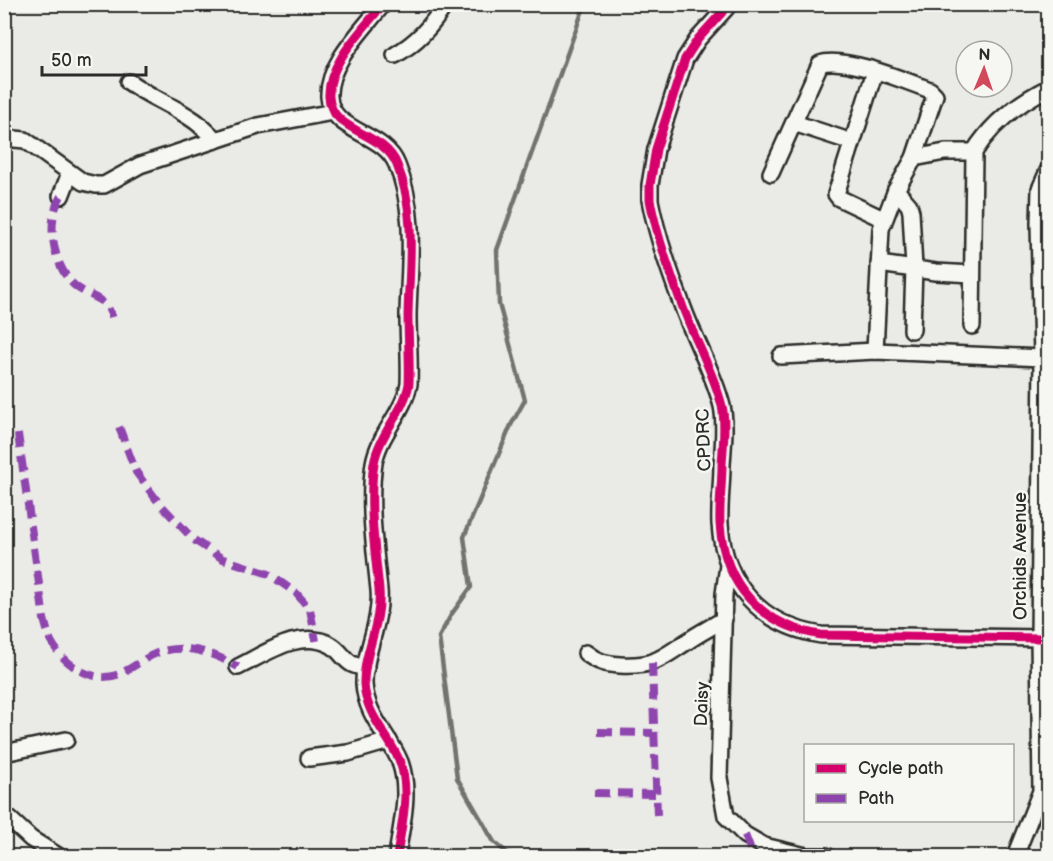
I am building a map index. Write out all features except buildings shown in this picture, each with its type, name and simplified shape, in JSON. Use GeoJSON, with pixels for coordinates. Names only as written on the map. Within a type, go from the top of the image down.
{"type":"FeatureCollection","features":[{"type":"Feature","properties":{"kind":"street"},"geometry":{"type":"LineString","coordinates":[[382,4],[336,65],[328,89],[333,112],[344,124],[378,141],[397,164],[410,220],[409,384],[407,394],[381,442],[374,464],[372,505],[379,590],[377,627],[364,683],[372,717],[389,741],[404,773],[406,798],[397,856]]}},
{"type":"Feature","properties":{"kind":"street"},"geometry":{"type":"LineString","coordinates":[[395,55],[406,49],[435,21],[445,4]]}},
{"type":"Feature","properties":{"kind":"street","name":"CPDRC"},"geometry":{"type":"LineString","coordinates":[[727,4],[689,52],[677,79],[656,149],[650,200],[685,312],[722,407],[720,524],[728,565],[738,585],[750,600],[783,624],[800,631],[821,634],[1039,638]]}},
{"type":"Feature","properties":{"kind":"street"},"geometry":{"type":"LineString","coordinates":[[771,173],[820,64],[833,61],[875,71],[930,90],[935,95],[914,158],[883,219],[874,351]]}},
{"type":"Feature","properties":{"kind":"street"},"geometry":{"type":"LineString","coordinates":[[875,71],[836,194],[838,198],[883,219]]}},
{"type":"Feature","properties":{"kind":"street"},"geometry":{"type":"LineString","coordinates":[[129,82],[196,122],[216,140]]}},
{"type":"Feature","properties":{"kind":"street"},"geometry":{"type":"LineString","coordinates":[[972,326],[974,152],[986,133],[1024,100],[1048,88]]}},
{"type":"Feature","properties":{"kind":"street"},"geometry":{"type":"LineString","coordinates":[[4,138],[26,140],[82,182],[104,185],[140,165],[258,126],[333,112]]}},
{"type":"Feature","properties":{"kind":"street"},"geometry":{"type":"LineString","coordinates":[[794,123],[852,142]]}},
{"type":"Feature","properties":{"kind":"street"},"geometry":{"type":"LineString","coordinates":[[914,158],[945,152],[974,152]]}},
{"type":"Feature","properties":{"kind":"street","name":"Orchids Avenue"},"geometry":{"type":"LineString","coordinates":[[1045,789],[1039,638],[1044,223],[1040,189],[1048,171]]}},
{"type":"Feature","properties":{"kind":"street"},"geometry":{"type":"LineString","coordinates":[[61,196],[70,173]]}},
{"type":"Feature","properties":{"kind":"street"},"geometry":{"type":"LineString","coordinates":[[896,190],[909,205],[911,212],[914,268],[912,330]]}},
{"type":"Feature","properties":{"kind":"street"},"geometry":{"type":"LineString","coordinates":[[879,264],[936,272],[972,274]]}},
{"type":"Feature","properties":{"kind":"street"},"geometry":{"type":"LineString","coordinates":[[781,356],[874,351],[1042,358]]}},
{"type":"Feature","properties":{"kind":"street","name":"Daisy"},"geometry":{"type":"LineString","coordinates":[[728,565],[723,620],[719,778],[726,816],[745,835],[764,846],[807,856],[827,856]]}},
{"type":"Feature","properties":{"kind":"street"},"geometry":{"type":"LineString","coordinates":[[586,653],[595,661],[605,664],[635,666],[652,663],[668,656],[685,642],[723,620]]}},
{"type":"Feature","properties":{"kind":"street"},"geometry":{"type":"LineString","coordinates":[[238,667],[285,644],[301,640],[327,643],[353,664],[366,668]]}},
{"type":"Feature","properties":{"kind":"street"},"geometry":{"type":"LineString","coordinates":[[4,753],[66,740]]}},
{"type":"Feature","properties":{"kind":"street"},"geometry":{"type":"LineString","coordinates":[[309,758],[348,753],[389,741]]}},
{"type":"Feature","properties":{"kind":"street"},"geometry":{"type":"LineString","coordinates":[[1015,856],[1045,789]]}},
{"type":"Feature","properties":{"kind":"street"},"geometry":{"type":"LineString","coordinates":[[4,814],[31,839],[58,856]]}},
{"type":"Feature","properties":{"kind":"waterway"},"geometry":{"type":"LineString","coordinates":[[511,856],[494,842],[457,778],[439,637],[471,587],[464,537],[511,425],[525,400],[499,304],[497,250],[585,4]]}},
{"type":"Feature","properties":{"kind":"marked path"},"geometry":{"type":"LineString","coordinates":[[61,196],[53,218],[54,243],[61,267],[74,285],[106,305],[112,317]]}},
{"type":"Feature","properties":{"kind":"marked path"},"geometry":{"type":"LineString","coordinates":[[119,427],[136,472],[159,503],[194,540],[223,559],[269,574],[296,593],[310,609],[316,641]]}},
{"type":"Feature","properties":{"kind":"marked path"},"geometry":{"type":"LineString","coordinates":[[18,434],[44,619],[51,641],[63,657],[80,670],[99,677],[119,674],[151,655],[173,649],[202,652],[238,667]]}},
{"type":"Feature","properties":{"kind":"marked path"},"geometry":{"type":"LineString","coordinates":[[652,663],[657,815]]}},
{"type":"Feature","properties":{"kind":"marked path"},"geometry":{"type":"LineString","coordinates":[[598,732],[653,733]]}},
{"type":"Feature","properties":{"kind":"marked path"},"geometry":{"type":"LineString","coordinates":[[594,793],[656,794]]}},
{"type":"Feature","properties":{"kind":"marked path"},"geometry":{"type":"LineString","coordinates":[[745,835],[753,856]]}},
{"type":"Feature","properties":{"kind":"cycle path"},"geometry":{"type":"LineString","coordinates":[[383,4],[340,60],[330,85],[329,97],[332,109],[339,118],[381,145],[390,154],[397,165],[403,183],[410,220],[409,384],[402,404],[381,442],[374,463],[372,510],[379,602],[364,673],[369,706],[395,752],[403,773],[405,797],[397,856]]}},
{"type":"Feature","properties":{"kind":"cycle path"},"geometry":{"type":"LineString","coordinates":[[727,4],[698,39],[685,59],[656,149],[650,200],[670,272],[715,382],[722,406],[724,428],[720,524],[729,566],[750,599],[764,612],[780,622],[821,635],[1039,638]]}}]}
